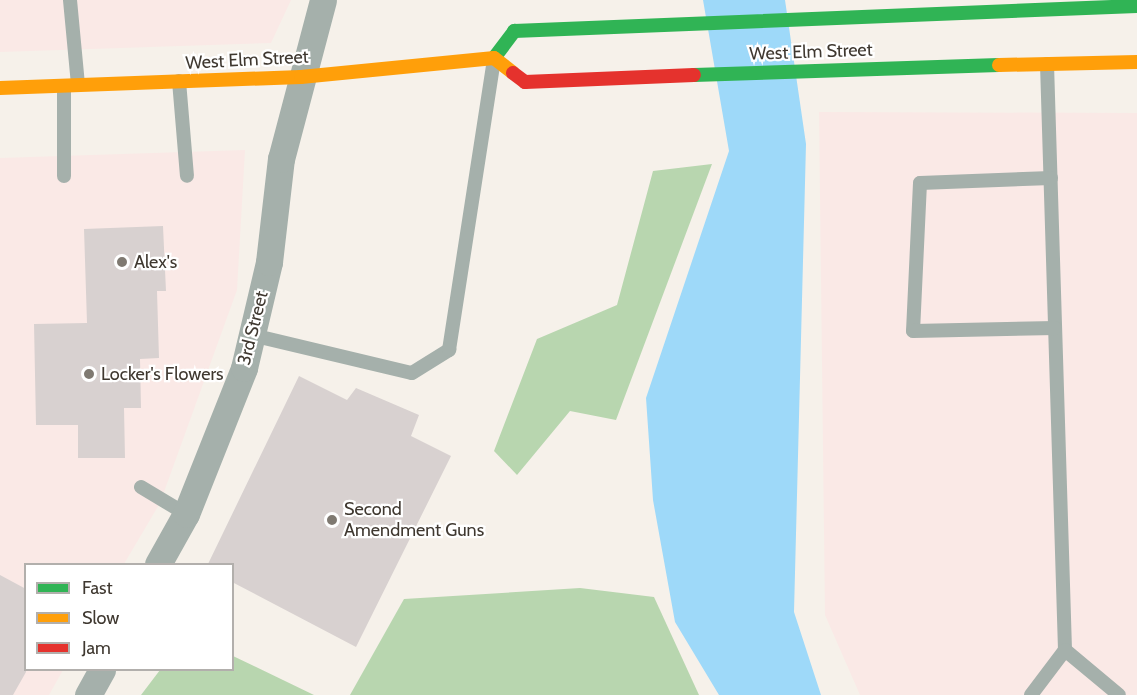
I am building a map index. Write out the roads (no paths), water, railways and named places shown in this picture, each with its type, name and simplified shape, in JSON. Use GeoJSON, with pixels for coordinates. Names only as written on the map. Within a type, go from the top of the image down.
{"type":"FeatureCollection","features":[{"type":"Feature","properties":{"kind":"main road","name":"West Elm Street"},"geometry":{"type":"LineString","coordinates":[[494,57],[514,31],[851,17],[906,7],[1137,6]]}},
{"type":"Feature","properties":{"kind":"main road","name":"West Elm Street"},"geometry":{"type":"LineString","coordinates":[[0,88],[301,77],[494,57],[525,82],[859,68],[1137,62]]}},
{"type":"Feature","properties":{"kind":"street","name":"3rd Street"},"geometry":{"type":"LineString","coordinates":[[159,563],[186,514],[244,368],[269,262],[281,159],[301,77],[323,8],[323,0]]}},
{"type":"Feature","properties":{"kind":"street"},"geometry":{"type":"LineString","coordinates":[[88,695],[101,671]]}},
{"type":"Feature","properties":{"kind":"lane"},"geometry":{"type":"LineString","coordinates":[[64,176],[71,86],[70,0]]}},
{"type":"Feature","properties":{"kind":"lane"},"geometry":{"type":"LineString","coordinates":[[252,335],[412,373],[448,350],[494,57]]}},
{"type":"Feature","properties":{"kind":"lane"},"geometry":{"type":"LineString","coordinates":[[1031,695],[1065,650],[1047,64]]}},
{"type":"Feature","properties":{"kind":"lane"},"geometry":{"type":"LineString","coordinates":[[179,81],[187,176]]}},
{"type":"Feature","properties":{"kind":"lane"},"geometry":{"type":"LineString","coordinates":[[1051,178],[920,183],[913,331],[1055,328]]}},
{"type":"Feature","properties":{"kind":"lane"},"geometry":{"type":"LineString","coordinates":[[141,487],[186,514]]}},
{"type":"Feature","properties":{"kind":"lane"},"geometry":{"type":"LineString","coordinates":[[1065,650],[1119,695]]}},
{"type":"Feature","properties":{"kind":"water"},"geometry":{"type":"Polygon","coordinates":[[[703,0],[785,0],[806,144],[794,612],[821,695],[719,695],[675,622],[653,500],[646,398],[729,151],[703,0]]]}},
{"type":"Feature","properties":{"kind":"place","name":"Alex's"},"geometry":{"type":"Point","coordinates":[122,262]}},
{"type":"Feature","properties":{"kind":"place","name":"Locker's Flowers"},"geometry":{"type":"Point","coordinates":[89,374]}},
{"type":"Feature","properties":{"kind":"place","name":"Second Amendment Guns"},"geometry":{"type":"Point","coordinates":[332,520]}}]}
